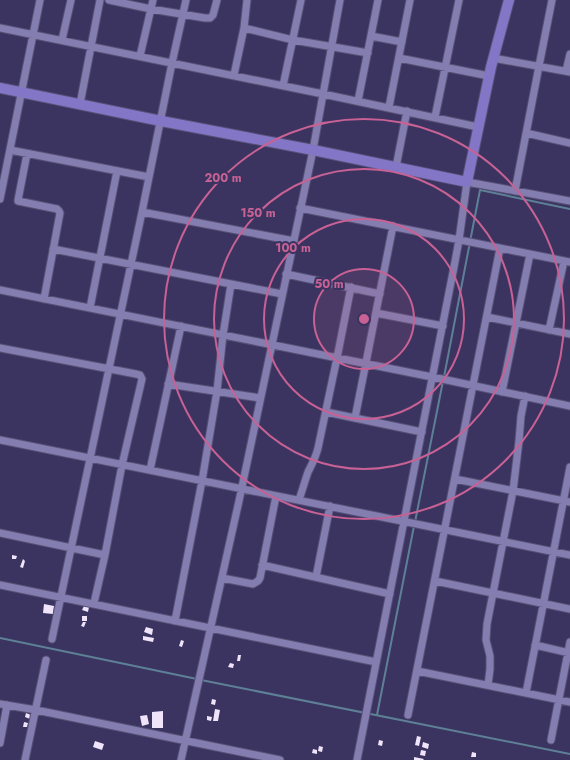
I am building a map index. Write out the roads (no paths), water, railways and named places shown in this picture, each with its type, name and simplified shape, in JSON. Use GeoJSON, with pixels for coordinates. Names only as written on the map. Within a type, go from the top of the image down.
{"type":"FeatureCollection","features":[{"type":"Feature","properties":{"kind":"main road"},"geometry":{"type":"LineString","coordinates":[[0,88],[467,182],[493,58],[509,0]]}},
{"type":"Feature","properties":{"kind":"street"},"geometry":{"type":"LineString","coordinates":[[0,199],[40,0]]}},
{"type":"Feature","properties":{"kind":"street"},"geometry":{"type":"LineString","coordinates":[[62,40],[71,0]]}},
{"type":"Feature","properties":{"kind":"street"},"geometry":{"type":"LineString","coordinates":[[80,104],[100,0]]}},
{"type":"Feature","properties":{"kind":"street"},"geometry":{"type":"LineString","coordinates":[[109,0],[183,15],[210,18],[213,15],[217,0]]}},
{"type":"Feature","properties":{"kind":"street"},"geometry":{"type":"LineString","coordinates":[[140,56],[152,0]]}},
{"type":"Feature","properties":{"kind":"street"},"geometry":{"type":"LineString","coordinates":[[52,639],[186,0]]}},
{"type":"Feature","properties":{"kind":"street"},"geometry":{"type":"LineString","coordinates":[[234,76],[244,28],[247,0]]}},
{"type":"Feature","properties":{"kind":"street"},"geometry":{"type":"LineString","coordinates":[[283,86],[294,40],[301,0]]}},
{"type":"Feature","properties":{"kind":"street"},"geometry":{"type":"LineString","coordinates":[[181,760],[222,578],[294,241],[313,150],[340,0]]}},
{"type":"Feature","properties":{"kind":"street"},"geometry":{"type":"LineString","coordinates":[[358,101],[378,0]]}},
{"type":"Feature","properties":{"kind":"street"},"geometry":{"type":"LineString","coordinates":[[389,107],[410,0]]}},
{"type":"Feature","properties":{"kind":"street"},"geometry":{"type":"LineString","coordinates":[[436,117],[459,0]]}},
{"type":"Feature","properties":{"kind":"street"},"geometry":{"type":"LineString","coordinates":[[515,191],[552,0]]}},
{"type":"Feature","properties":{"kind":"street"},"geometry":{"type":"LineString","coordinates":[[0,28],[389,107],[478,127]]}},
{"type":"Feature","properties":{"kind":"street"},"geometry":{"type":"LineString","coordinates":[[244,28],[294,40],[368,54]]}},
{"type":"Feature","properties":{"kind":"street"},"geometry":{"type":"LineString","coordinates":[[371,36],[402,42]]}},
{"type":"Feature","properties":{"kind":"street"},"geometry":{"type":"LineString","coordinates":[[493,58],[568,71],[570,54]]}},
{"type":"Feature","properties":{"kind":"street"},"geometry":{"type":"LineString","coordinates":[[399,58],[489,76]]}},
{"type":"Feature","properties":{"kind":"street"},"geometry":{"type":"LineString","coordinates":[[396,167],[407,111]]}},
{"type":"Feature","properties":{"kind":"street"},"geometry":{"type":"LineString","coordinates":[[526,133],[570,143]]}},
{"type":"Feature","properties":{"kind":"street"},"geometry":{"type":"LineString","coordinates":[[10,150],[149,177]]}},
{"type":"Feature","properties":{"kind":"street"},"geometry":{"type":"LineString","coordinates":[[27,154],[18,200],[20,202],[57,209],[60,211],[44,299]]}},
{"type":"Feature","properties":{"kind":"street"},"geometry":{"type":"LineString","coordinates":[[90,308],[117,171]]}},
{"type":"Feature","properties":{"kind":"street"},"geometry":{"type":"LineString","coordinates":[[357,760],[443,326],[459,240],[467,182],[570,201]]}},
{"type":"Feature","properties":{"kind":"street"},"geometry":{"type":"LineString","coordinates":[[300,208],[567,262],[549,330]]}},
{"type":"Feature","properties":{"kind":"street"},"geometry":{"type":"LineString","coordinates":[[142,212],[294,241]]}},
{"type":"Feature","properties":{"kind":"street"},"geometry":{"type":"LineString","coordinates":[[355,418],[393,226]]}},
{"type":"Feature","properties":{"kind":"street"},"geometry":{"type":"LineString","coordinates":[[408,715],[500,248]]}},
{"type":"Feature","properties":{"kind":"street"},"geometry":{"type":"LineString","coordinates":[[53,249],[282,294]]}},
{"type":"Feature","properties":{"kind":"street"},"geometry":{"type":"LineString","coordinates":[[502,392],[530,254]]}},
{"type":"Feature","properties":{"kind":"street"},"geometry":{"type":"LineString","coordinates":[[286,274],[380,294]]}},
{"type":"Feature","properties":{"kind":"street"},"geometry":{"type":"LineString","coordinates":[[175,621],[202,481],[217,391],[223,335],[232,284]]}},
{"type":"Feature","properties":{"kind":"street"},"geometry":{"type":"LineString","coordinates":[[299,500],[309,470],[315,460],[318,448],[351,287]]}},
{"type":"Feature","properties":{"kind":"street"},"geometry":{"type":"LineString","coordinates":[[0,290],[272,344],[570,406]]}},
{"type":"Feature","properties":{"kind":"street"},"geometry":{"type":"LineString","coordinates":[[376,313],[443,326]]}},
{"type":"Feature","properties":{"kind":"street"},"geometry":{"type":"LineString","coordinates":[[487,317],[570,334]]}},
{"type":"Feature","properties":{"kind":"street"},"geometry":{"type":"LineString","coordinates":[[150,470],[181,326]]}},
{"type":"Feature","properties":{"kind":"street"},"geometry":{"type":"LineString","coordinates":[[0,348],[109,368],[140,375],[142,379],[122,465],[105,556],[94,603]]}},
{"type":"Feature","properties":{"kind":"street"},"geometry":{"type":"LineString","coordinates":[[168,384],[260,398]]}},
{"type":"Feature","properties":{"kind":"street"},"geometry":{"type":"LineString","coordinates":[[488,685],[490,656],[486,640],[487,624],[514,490],[520,441],[521,416],[525,396]]}},
{"type":"Feature","properties":{"kind":"street"},"geometry":{"type":"LineString","coordinates":[[326,412],[422,432]]}},
{"type":"Feature","properties":{"kind":"street"},"geometry":{"type":"LineString","coordinates":[[0,440],[570,555]]}},
{"type":"Feature","properties":{"kind":"street"},"geometry":{"type":"LineString","coordinates":[[526,693],[554,552],[567,501],[570,467]]}},
{"type":"Feature","properties":{"kind":"street"},"geometry":{"type":"LineString","coordinates":[[455,479],[567,501]]}},
{"type":"Feature","properties":{"kind":"street"},"geometry":{"type":"LineString","coordinates":[[222,578],[253,584],[260,578],[276,496]]}},
{"type":"Feature","properties":{"kind":"street"},"geometry":{"type":"LineString","coordinates":[[316,577],[330,506]]}},
{"type":"Feature","properties":{"kind":"street"},"geometry":{"type":"LineString","coordinates":[[0,533],[105,556]]}},
{"type":"Feature","properties":{"kind":"street"},"geometry":{"type":"LineString","coordinates":[[262,565],[390,594]]}},
{"type":"Feature","properties":{"kind":"street"},"geometry":{"type":"LineString","coordinates":[[434,581],[570,609]]}},
{"type":"Feature","properties":{"kind":"street"},"geometry":{"type":"LineString","coordinates":[[0,585],[94,603],[376,662]]}},
{"type":"Feature","properties":{"kind":"street"},"geometry":{"type":"LineString","coordinates":[[551,740],[570,642]]}},
{"type":"Feature","properties":{"kind":"street"},"geometry":{"type":"LineString","coordinates":[[535,645],[569,652]]}},
{"type":"Feature","properties":{"kind":"street"},"geometry":{"type":"LineString","coordinates":[[25,760],[46,660]]}},
{"type":"Feature","properties":{"kind":"street"},"geometry":{"type":"LineString","coordinates":[[417,671],[570,702]]}},
{"type":"Feature","properties":{"kind":"street"},"geometry":{"type":"LineString","coordinates":[[0,743],[4,705],[36,710],[280,760]]}},
{"type":"Feature","properties":{"kind":"waterway"},"geometry":{"type":"LineString","coordinates":[[444,377],[480,190],[570,209]]}},
{"type":"Feature","properties":{"kind":"waterway"},"geometry":{"type":"LineString","coordinates":[[415,522],[443,381]]}},
{"type":"Feature","properties":{"kind":"waterway"},"geometry":{"type":"LineString","coordinates":[[377,715],[414,526]]}},
{"type":"Feature","properties":{"kind":"waterway"},"geometry":{"type":"LineString","coordinates":[[0,638],[197,679]]}},
{"type":"Feature","properties":{"kind":"waterway"},"geometry":{"type":"LineString","coordinates":[[201,680],[570,754]]}}]}
